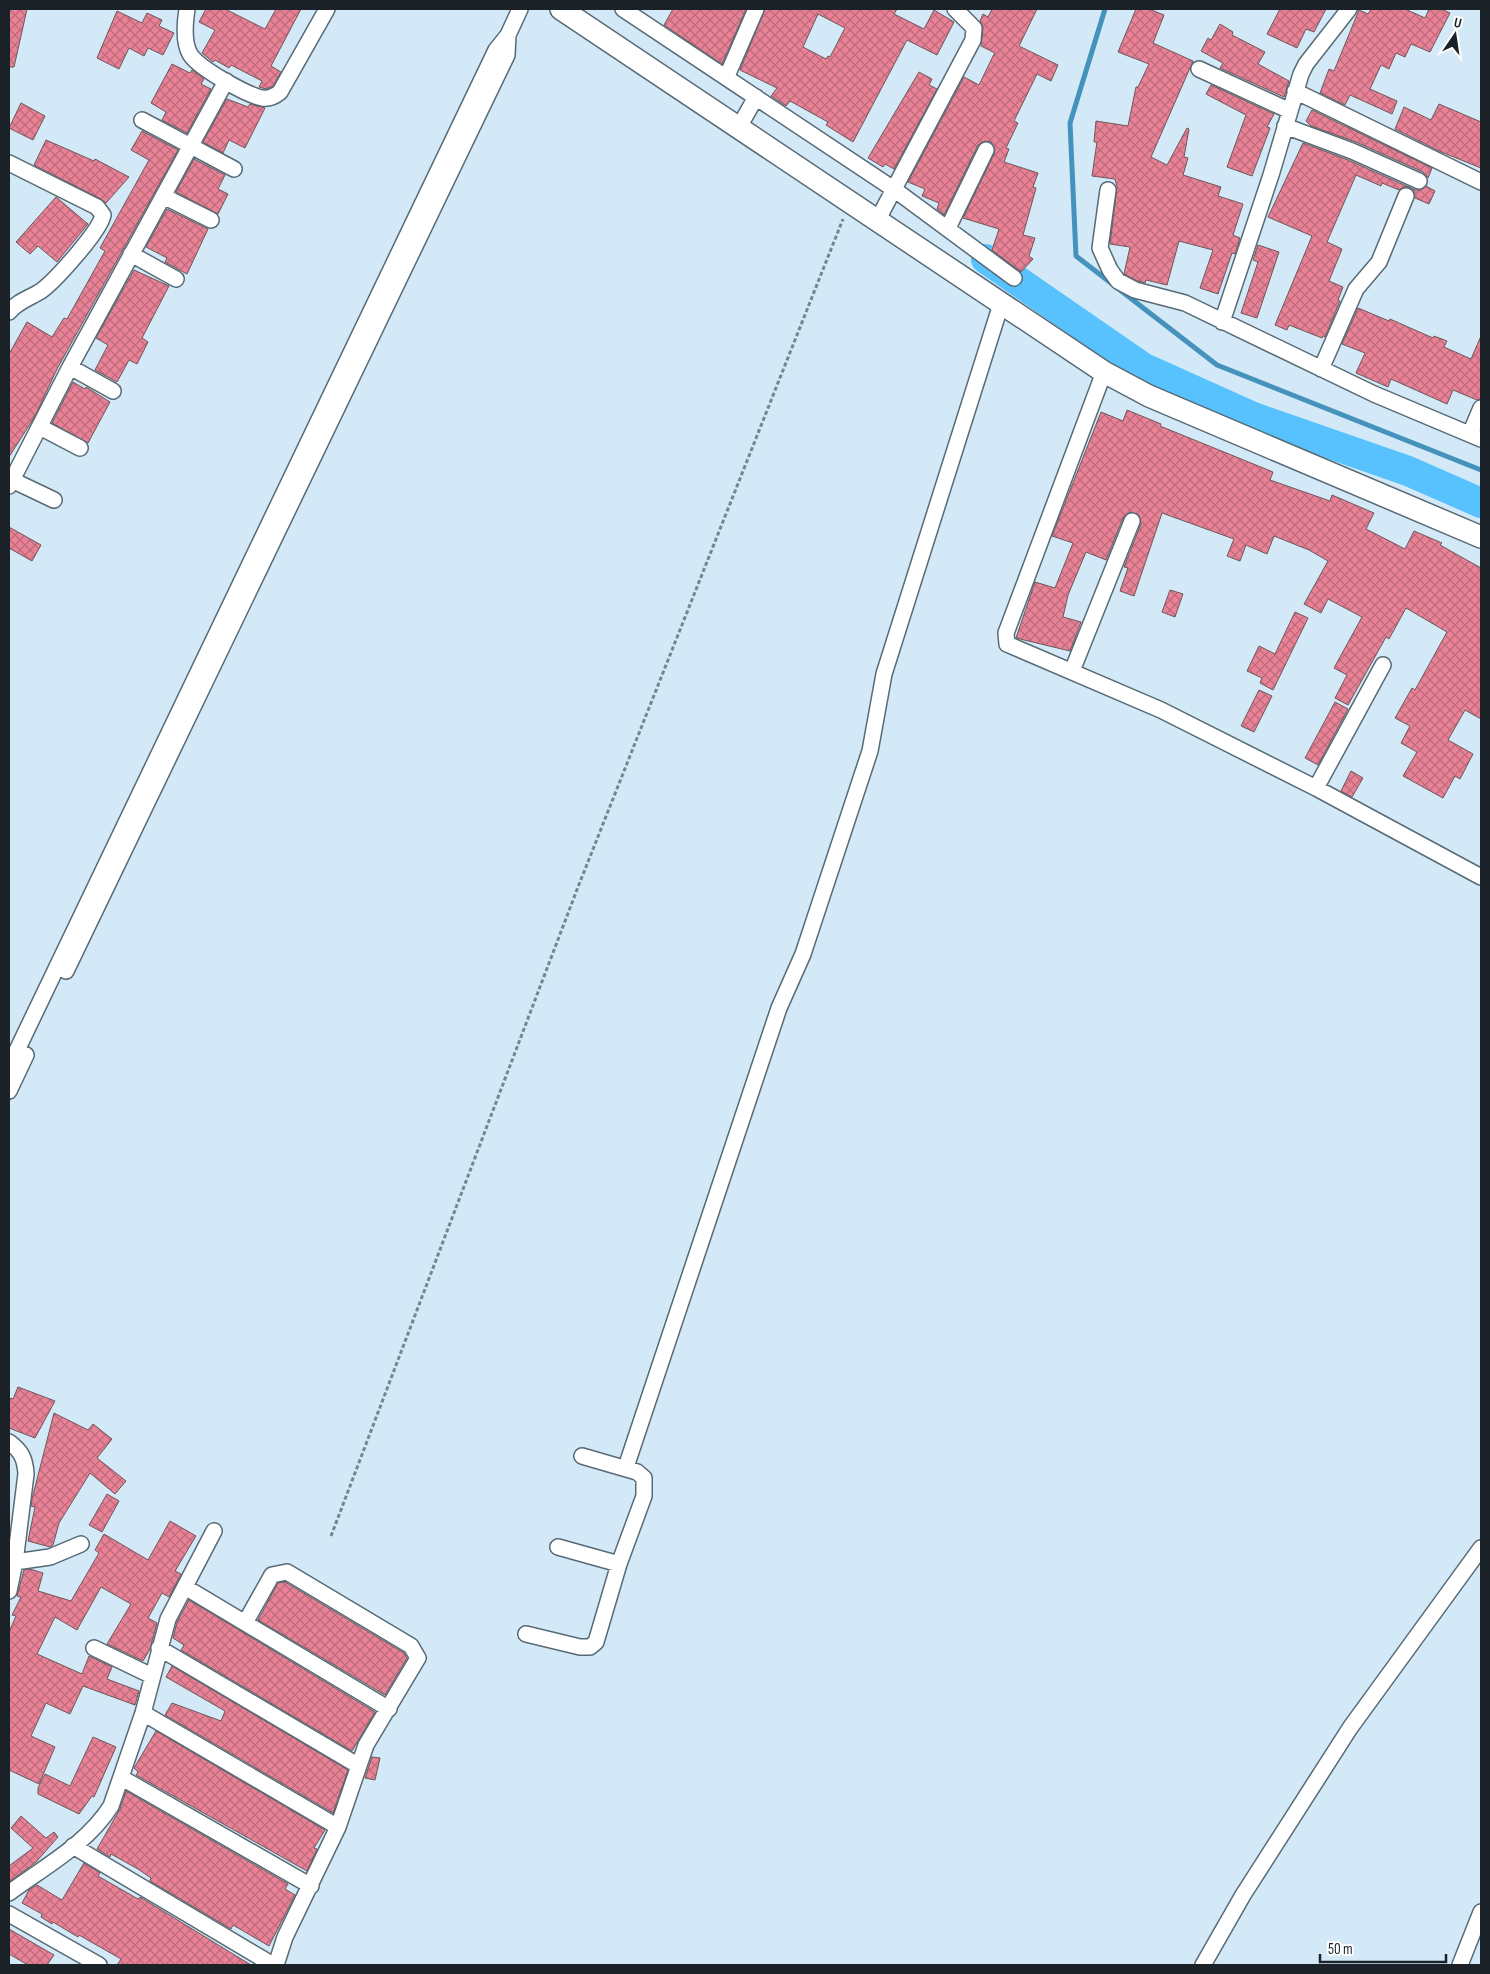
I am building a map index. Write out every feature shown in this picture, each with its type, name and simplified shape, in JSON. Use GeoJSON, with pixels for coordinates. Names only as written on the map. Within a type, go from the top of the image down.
{"type":"FeatureCollection","features":[{"type":"Feature","properties":{"kind":"main road"},"geometry":{"type":"LineString","coordinates":[[561,9],[741,123],[850,202],[880,216],[1000,304],[1104,372],[1149,396],[1192,415],[1481,537]]}},
{"type":"Feature","properties":{"kind":"street"},"geometry":{"type":"LineString","coordinates":[[187,9],[186,34],[190,55],[196,62],[226,81],[260,98],[274,97],[280,92],[327,9]]}},
{"type":"Feature","properties":{"kind":"street"},"geometry":{"type":"LineString","coordinates":[[9,1067],[496,50],[508,35],[520,9]]}},
{"type":"Feature","properties":{"kind":"street"},"geometry":{"type":"LineString","coordinates":[[623,9],[727,76],[755,99],[948,228],[1014,278]]}},
{"type":"Feature","properties":{"kind":"street"},"geometry":{"type":"LineString","coordinates":[[727,76],[756,9]]}},
{"type":"Feature","properties":{"kind":"street"},"geometry":{"type":"LineString","coordinates":[[880,216],[973,40],[974,28],[955,9]]}},
{"type":"Feature","properties":{"kind":"street"},"geometry":{"type":"LineString","coordinates":[[1222,322],[1295,91],[1306,64],[1349,9]]}},
{"type":"Feature","properties":{"kind":"street"},"geometry":{"type":"LineString","coordinates":[[9,1091],[507,55],[508,35]]}},
{"type":"Feature","properties":{"kind":"street"},"geometry":{"type":"LineString","coordinates":[[1199,69],[1290,111]]}},
{"type":"Feature","properties":{"kind":"street"},"geometry":{"type":"LineString","coordinates":[[54,500],[10,483],[70,367],[226,81]]}},
{"type":"Feature","properties":{"kind":"street"},"geometry":{"type":"LineString","coordinates":[[1295,91],[1481,182]]}},
{"type":"Feature","properties":{"kind":"street"},"geometry":{"type":"LineString","coordinates":[[741,123],[755,99]]}},
{"type":"Feature","properties":{"kind":"street"},"geometry":{"type":"LineString","coordinates":[[142,120],[234,169]]}},
{"type":"Feature","properties":{"kind":"street"},"geometry":{"type":"LineString","coordinates":[[1285,126],[1352,151],[1419,181]]}},
{"type":"Feature","properties":{"kind":"street"},"geometry":{"type":"LineString","coordinates":[[948,228],[986,150]]}},
{"type":"Feature","properties":{"kind":"street"},"geometry":{"type":"LineString","coordinates":[[9,164],[97,207],[103,215],[102,220],[84,245],[53,280],[40,291],[14,306],[9,312]]}},
{"type":"Feature","properties":{"kind":"street"},"geometry":{"type":"LineString","coordinates":[[1108,190],[1100,248],[1110,270],[1118,281],[1135,290],[1185,303],[1374,394],[1476,436],[1481,408]]}},
{"type":"Feature","properties":{"kind":"street"},"geometry":{"type":"LineString","coordinates":[[163,196],[211,220]]}},
{"type":"Feature","properties":{"kind":"street"},"geometry":{"type":"LineString","coordinates":[[1321,369],[1356,290],[1379,262],[1406,196]]}},
{"type":"Feature","properties":{"kind":"street"},"geometry":{"type":"LineString","coordinates":[[132,254],[176,279]]}},
{"type":"Feature","properties":{"kind":"street"},"geometry":{"type":"LineString","coordinates":[[626,1467],[779,1008],[803,954],[870,751],[884,674],[1000,304]]}},
{"type":"Feature","properties":{"kind":"street"},"geometry":{"type":"LineString","coordinates":[[70,367],[113,391]]}},
{"type":"Feature","properties":{"kind":"street"},"geometry":{"type":"LineString","coordinates":[[1104,372],[1005,640],[1007,644],[1014,649],[1072,671],[1161,710],[1316,788],[1481,877]]}},
{"type":"Feature","properties":{"kind":"street"},"geometry":{"type":"LineString","coordinates":[[40,427],[80,448]]}},
{"type":"Feature","properties":{"kind":"street"},"geometry":{"type":"LineString","coordinates":[[1072,671],[1132,521]]}},
{"type":"Feature","properties":{"kind":"street"},"geometry":{"type":"LineString","coordinates":[[1316,788],[1383,665]]}},
{"type":"Feature","properties":{"kind":"street"},"geometry":{"type":"LineString","coordinates":[[9,1442],[20,1451],[26,1461],[16,1562],[9,1591]]}},
{"type":"Feature","properties":{"kind":"street"},"geometry":{"type":"LineString","coordinates":[[526,1634],[580,1647],[590,1647],[600,1634],[619,1564],[644,1496],[646,1486],[644,1478],[626,1467],[582,1456]]}},
{"type":"Feature","properties":{"kind":"street"},"geometry":{"type":"LineString","coordinates":[[9,1893],[73,1846],[104,1817],[118,1792],[143,1713],[168,1619],[214,1531]]}},
{"type":"Feature","properties":{"kind":"street"},"geometry":{"type":"LineString","coordinates":[[16,1562],[50,1557],[81,1544]]}},
{"type":"Feature","properties":{"kind":"street"},"geometry":{"type":"LineString","coordinates":[[558,1547],[619,1564]]}},
{"type":"Feature","properties":{"kind":"street"},"geometry":{"type":"LineString","coordinates":[[1203,1965],[1243,1895],[1350,1728],[1481,1548]]}},
{"type":"Feature","properties":{"kind":"street"},"geometry":{"type":"LineString","coordinates":[[73,1846],[275,1965],[285,1937],[338,1827],[366,1745],[417,1664],[418,1658],[416,1651],[287,1572],[272,1575],[245,1623]]}},
{"type":"Feature","properties":{"kind":"street"},"geometry":{"type":"LineString","coordinates":[[185,1587],[389,1709]]}},
{"type":"Feature","properties":{"kind":"street"},"geometry":{"type":"LineString","coordinates":[[94,1648],[152,1676]]}},
{"type":"Feature","properties":{"kind":"street"},"geometry":{"type":"LineString","coordinates":[[159,1648],[359,1766]]}},
{"type":"Feature","properties":{"kind":"street"},"geometry":{"type":"LineString","coordinates":[[143,1713],[338,1827]]}},
{"type":"Feature","properties":{"kind":"street"},"geometry":{"type":"LineString","coordinates":[[122,1778],[310,1886]]}},
{"type":"Feature","properties":{"kind":"street"},"geometry":{"type":"LineString","coordinates":[[1460,1965],[1481,1912]]}},
{"type":"Feature","properties":{"kind":"street"},"geometry":{"type":"LineString","coordinates":[[9,1914],[99,1965]]}},
{"type":"Feature","properties":{"kind":"path"},"geometry":{"type":"LineString","coordinates":[[331,1536],[578,887],[850,202]]}},
{"type":"Feature","properties":{"kind":"building"},"geometry":{"type":"Polygon","coordinates":[[[9,9],[27,9],[14,67],[9,67],[9,9]]]}},
{"type":"Feature","properties":{"kind":"building"},"geometry":{"type":"Polygon","coordinates":[[[206,9],[225,9],[265,29],[276,9],[301,9],[271,66],[281,72],[273,86],[266,89],[259,87],[262,81],[231,65],[229,68],[215,60],[213,62],[202,53],[215,30],[199,22],[206,9]]]}},
{"type":"Feature","properties":{"kind":"building"},"geometry":{"type":"Polygon","coordinates":[[[673,9],[746,9],[722,64],[664,25],[673,9]]]}},
{"type":"Feature","properties":{"kind":"building"},"geometry":{"type":"Polygon","coordinates":[[[765,9],[897,9],[894,14],[924,29],[934,10],[954,22],[937,55],[907,40],[853,142],[826,125],[828,122],[790,101],[786,106],[771,96],[777,88],[740,70],[765,9]],[[818,14],[803,47],[826,59],[828,56],[830,57],[845,28],[818,14]]]}},
{"type":"Feature","properties":{"kind":"building"},"geometry":{"type":"Polygon","coordinates":[[[992,9],[1037,9],[1019,46],[1058,65],[1051,81],[1037,74],[1014,121],[1018,123],[1006,148],[1009,149],[1004,162],[1038,173],[1033,187],[1036,188],[1023,235],[1035,238],[1029,256],[1033,259],[1021,272],[992,250],[999,229],[963,218],[994,154],[995,149],[991,142],[985,141],[978,145],[944,215],[937,209],[939,203],[922,196],[925,189],[908,182],[964,77],[979,85],[995,53],[981,46],[983,28],[980,21],[983,14],[988,17],[992,9]]]}},
{"type":"Feature","properties":{"kind":"building"},"geometry":{"type":"Polygon","coordinates":[[[1136,9],[1149,9],[1164,15],[1153,43],[1193,61],[1151,157],[1167,165],[1187,128],[1189,129],[1184,157],[1188,158],[1183,175],[1221,187],[1218,196],[1243,204],[1233,235],[1240,238],[1235,254],[1232,253],[1218,294],[1200,288],[1213,250],[1179,241],[1167,285],[1146,280],[1145,283],[1124,274],[1130,247],[1110,244],[1117,187],[1115,179],[1092,176],[1097,142],[1094,142],[1096,121],[1128,126],[1136,87],[1138,87],[1149,64],[1118,52],[1136,9]]]}},
{"type":"Feature","properties":{"kind":"building"},"geometry":{"type":"Polygon","coordinates":[[[1280,9],[1326,9],[1314,32],[1306,29],[1297,48],[1267,34],[1280,9]]]}},
{"type":"Feature","properties":{"kind":"building"},"geometry":{"type":"Polygon","coordinates":[[[1371,9],[1405,9],[1425,18],[1429,9],[1441,9],[1450,13],[1430,52],[1411,44],[1405,57],[1396,53],[1389,69],[1381,65],[1370,89],[1397,101],[1392,114],[1350,95],[1345,105],[1320,93],[1329,69],[1334,71],[1359,10],[1368,14],[1371,9]]]}},
{"type":"Feature","properties":{"kind":"building"},"geometry":{"type":"Polygon","coordinates":[[[117,11],[142,23],[147,13],[162,20],[159,26],[174,33],[163,55],[148,48],[144,56],[129,48],[119,69],[97,58],[117,11]]]}},
{"type":"Feature","properties":{"kind":"building"},"geometry":{"type":"Polygon","coordinates":[[[1220,24],[1233,32],[1232,35],[1265,52],[1258,64],[1289,81],[1284,97],[1220,68],[1223,63],[1201,51],[1208,38],[1211,40],[1220,24]]]}},
{"type":"Feature","properties":{"kind":"building"},"geometry":{"type":"Polygon","coordinates":[[[172,64],[190,73],[192,70],[204,79],[201,84],[211,89],[187,133],[162,120],[166,112],[151,103],[172,64]]]}},
{"type":"Feature","properties":{"kind":"building"},"geometry":{"type":"Polygon","coordinates":[[[919,72],[932,79],[929,85],[937,89],[894,169],[885,164],[883,167],[868,158],[919,72]]]}},
{"type":"Feature","properties":{"kind":"building"},"geometry":{"type":"Polygon","coordinates":[[[1211,85],[1274,114],[1267,127],[1270,128],[1252,176],[1227,167],[1246,115],[1206,94],[1211,85]]]}},
{"type":"Feature","properties":{"kind":"building"},"geometry":{"type":"Polygon","coordinates":[[[227,99],[248,107],[250,104],[265,108],[245,148],[229,140],[223,153],[203,142],[227,99]]]}},
{"type":"Feature","properties":{"kind":"building"},"geometry":{"type":"Polygon","coordinates":[[[21,103],[45,116],[33,140],[9,128],[21,103]]]}},
{"type":"Feature","properties":{"kind":"building"},"geometry":{"type":"Polygon","coordinates":[[[1439,104],[1481,122],[1481,168],[1439,151],[1395,129],[1404,107],[1431,120],[1439,104]]]}},
{"type":"Feature","properties":{"kind":"building"},"geometry":{"type":"Polygon","coordinates":[[[1312,110],[1432,168],[1428,178],[1423,172],[1356,142],[1311,126],[1306,121],[1312,110]]]}},
{"type":"Feature","properties":{"kind":"building"},"geometry":{"type":"Polygon","coordinates":[[[142,131],[178,150],[57,369],[35,416],[9,457],[9,354],[27,322],[52,337],[64,318],[67,319],[105,251],[100,248],[149,160],[131,150],[142,131]]]}},
{"type":"Feature","properties":{"kind":"building"},"geometry":{"type":"Polygon","coordinates":[[[46,140],[94,161],[95,159],[129,177],[106,203],[34,165],[46,140]]]}},
{"type":"Feature","properties":{"kind":"building"},"geometry":{"type":"Polygon","coordinates":[[[1303,143],[1348,160],[1408,187],[1399,190],[1382,183],[1381,186],[1356,175],[1327,242],[1342,249],[1329,281],[1343,287],[1338,300],[1340,301],[1325,337],[1323,336],[1322,338],[1289,325],[1287,330],[1275,325],[1312,236],[1268,217],[1303,143]]]}},
{"type":"Feature","properties":{"kind":"building"},"geometry":{"type":"Polygon","coordinates":[[[194,159],[225,175],[218,189],[228,194],[218,214],[176,192],[194,159]]]}},
{"type":"Feature","properties":{"kind":"building"},"geometry":{"type":"Polygon","coordinates":[[[1426,186],[1435,191],[1429,204],[1415,198],[1414,191],[1410,188],[1420,190],[1426,186]]]}},
{"type":"Feature","properties":{"kind":"building"},"geometry":{"type":"Polygon","coordinates":[[[56,197],[88,224],[57,262],[38,246],[30,254],[16,242],[56,197]]]}},
{"type":"Feature","properties":{"kind":"building"},"geometry":{"type":"Polygon","coordinates":[[[167,209],[208,229],[187,274],[165,262],[167,258],[146,247],[167,209]]]}},
{"type":"Feature","properties":{"kind":"building"},"geometry":{"type":"Polygon","coordinates":[[[1258,245],[1279,252],[1257,318],[1241,313],[1258,262],[1253,260],[1258,245]]]}},
{"type":"Feature","properties":{"kind":"building"},"geometry":{"type":"Polygon","coordinates":[[[134,270],[169,286],[142,338],[148,342],[137,364],[129,360],[117,382],[95,370],[108,345],[96,338],[134,270]]]}},
{"type":"Feature","properties":{"kind":"building"},"geometry":{"type":"Polygon","coordinates":[[[1358,308],[1389,321],[1390,319],[1433,338],[1434,336],[1447,341],[1444,347],[1471,359],[1481,336],[1481,399],[1477,400],[1453,390],[1447,404],[1391,379],[1388,387],[1356,373],[1365,353],[1342,344],[1358,308]]]}},
{"type":"Feature","properties":{"kind":"building"},"geometry":{"type":"Polygon","coordinates":[[[73,382],[85,389],[86,387],[110,402],[88,443],[52,423],[73,382]]]}},
{"type":"Feature","properties":{"kind":"building"},"geometry":{"type":"Polygon","coordinates":[[[1127,410],[1161,424],[1160,426],[1273,472],[1270,480],[1330,501],[1332,495],[1374,513],[1366,529],[1405,549],[1414,531],[1442,543],[1440,545],[1481,568],[1481,719],[1465,710],[1448,740],[1473,754],[1460,779],[1455,776],[1443,798],[1403,776],[1417,752],[1401,743],[1410,726],[1395,718],[1412,688],[1415,690],[1447,632],[1406,608],[1389,639],[1386,637],[1348,705],[1335,698],[1347,675],[1334,668],[1362,617],[1328,599],[1321,613],[1304,604],[1328,561],[1309,550],[1274,536],[1267,554],[1246,545],[1240,561],[1227,556],[1234,539],[1162,513],[1134,596],[1120,591],[1128,568],[1124,567],[1141,524],[1139,515],[1130,512],[1123,518],[1106,560],[1086,552],[1068,595],[1063,617],[1081,622],[1070,651],[1016,638],[1035,582],[1055,588],[1073,543],[1052,536],[1101,412],[1123,421],[1127,410]]]}},
{"type":"Feature","properties":{"kind":"building"},"geometry":{"type":"Polygon","coordinates":[[[9,527],[41,545],[32,561],[9,548],[9,527]]]}},
{"type":"Feature","properties":{"kind":"building"},"geometry":{"type":"Polygon","coordinates":[[[1170,590],[1183,594],[1175,617],[1162,612],[1170,590]]]}},
{"type":"Feature","properties":{"kind":"building"},"geometry":{"type":"Polygon","coordinates":[[[1295,612],[1308,618],[1273,690],[1260,683],[1262,678],[1247,671],[1259,646],[1275,654],[1295,612]]]}},
{"type":"Feature","properties":{"kind":"building"},"geometry":{"type":"Polygon","coordinates":[[[1259,690],[1272,696],[1254,732],[1241,726],[1259,690]]]}},
{"type":"Feature","properties":{"kind":"building"},"geometry":{"type":"Polygon","coordinates":[[[1335,702],[1348,709],[1318,765],[1305,758],[1335,702]]]}},
{"type":"Feature","properties":{"kind":"building"},"geometry":{"type":"Polygon","coordinates":[[[1351,771],[1363,778],[1352,797],[1341,791],[1351,771]]]}},
{"type":"Feature","properties":{"kind":"building"},"geometry":{"type":"Polygon","coordinates":[[[18,1387],[55,1401],[35,1438],[9,1428],[9,1398],[13,1399],[18,1387]]]}},
{"type":"Feature","properties":{"kind":"building"},"geometry":{"type":"Polygon","coordinates":[[[54,1413],[88,1430],[93,1424],[112,1439],[97,1458],[126,1481],[115,1494],[90,1473],[59,1523],[53,1545],[50,1547],[28,1541],[35,1507],[31,1506],[32,1499],[54,1413]]]}},
{"type":"Feature","properties":{"kind":"building"},"geometry":{"type":"Polygon","coordinates":[[[107,1494],[119,1501],[102,1532],[89,1525],[107,1494]]]}},
{"type":"Feature","properties":{"kind":"building"},"geometry":{"type":"Polygon","coordinates":[[[170,1521],[196,1536],[175,1571],[181,1574],[169,1597],[162,1593],[148,1618],[157,1623],[150,1649],[143,1661],[107,1644],[131,1604],[101,1587],[77,1630],[55,1617],[37,1654],[82,1674],[89,1656],[112,1667],[107,1679],[139,1691],[135,1705],[83,1686],[70,1714],[46,1703],[31,1736],[55,1747],[39,1784],[9,1770],[9,1632],[16,1616],[12,1615],[21,1597],[17,1596],[24,1570],[30,1569],[43,1573],[38,1591],[71,1601],[99,1553],[95,1550],[104,1534],[148,1560],[170,1521]]]}},
{"type":"Feature","properties":{"kind":"building"},"geometry":{"type":"Polygon","coordinates":[[[285,1582],[404,1653],[407,1658],[385,1695],[258,1620],[278,1583],[285,1582]]]}},
{"type":"Feature","properties":{"kind":"building"},"geometry":{"type":"Polygon","coordinates":[[[189,1600],[375,1712],[352,1751],[181,1650],[184,1645],[173,1638],[177,1622],[189,1600]]]}},
{"type":"Feature","properties":{"kind":"building"},"geometry":{"type":"Polygon","coordinates":[[[172,1666],[348,1770],[333,1813],[165,1715],[172,1703],[221,1721],[225,1711],[166,1677],[172,1666]]]}},
{"type":"Feature","properties":{"kind":"building"},"geometry":{"type":"Polygon","coordinates":[[[156,1731],[325,1830],[314,1848],[317,1849],[307,1871],[136,1775],[138,1772],[134,1768],[156,1731]]]}},
{"type":"Feature","properties":{"kind":"building"},"geometry":{"type":"Polygon","coordinates":[[[93,1737],[116,1747],[94,1797],[92,1796],[79,1814],[38,1794],[38,1788],[45,1774],[70,1786],[93,1737]]]}},
{"type":"Feature","properties":{"kind":"building"},"geometry":{"type":"Polygon","coordinates":[[[372,1757],[380,1758],[375,1780],[365,1778],[372,1757]]]}},
{"type":"Feature","properties":{"kind":"building"},"geometry":{"type":"Polygon","coordinates":[[[126,1791],[288,1884],[285,1889],[295,1895],[269,1946],[233,1925],[231,1929],[150,1881],[151,1878],[138,1869],[111,1854],[110,1857],[97,1849],[120,1809],[126,1791]]]}},
{"type":"Feature","properties":{"kind":"building"},"geometry":{"type":"Polygon","coordinates":[[[21,1816],[46,1838],[54,1832],[58,1837],[36,1862],[9,1882],[9,1866],[33,1848],[11,1828],[21,1816]]]}},
{"type":"Feature","properties":{"kind":"building"},"geometry":{"type":"Polygon","coordinates":[[[84,1863],[100,1873],[98,1876],[138,1899],[140,1897],[251,1965],[117,1965],[121,1959],[79,1935],[78,1937],[53,1922],[52,1924],[41,1917],[42,1914],[22,1903],[29,1890],[37,1885],[62,1900],[84,1863]]]}},
{"type":"Feature","properties":{"kind":"building"},"geometry":{"type":"Polygon","coordinates":[[[9,1929],[54,1955],[47,1965],[28,1965],[9,1954],[9,1929]]]}},
{"type":"Feature","properties":{"kind":"waterway"},"geometry":{"type":"LineString","coordinates":[[1105,9],[1070,123],[1076,256],[1217,365],[1481,470]]}},
{"type":"Feature","properties":{"kind":"waterway"},"geometry":{"type":"LineString","coordinates":[[986,259],[1144,368],[1253,417],[1408,471],[1481,503]]}}]}
